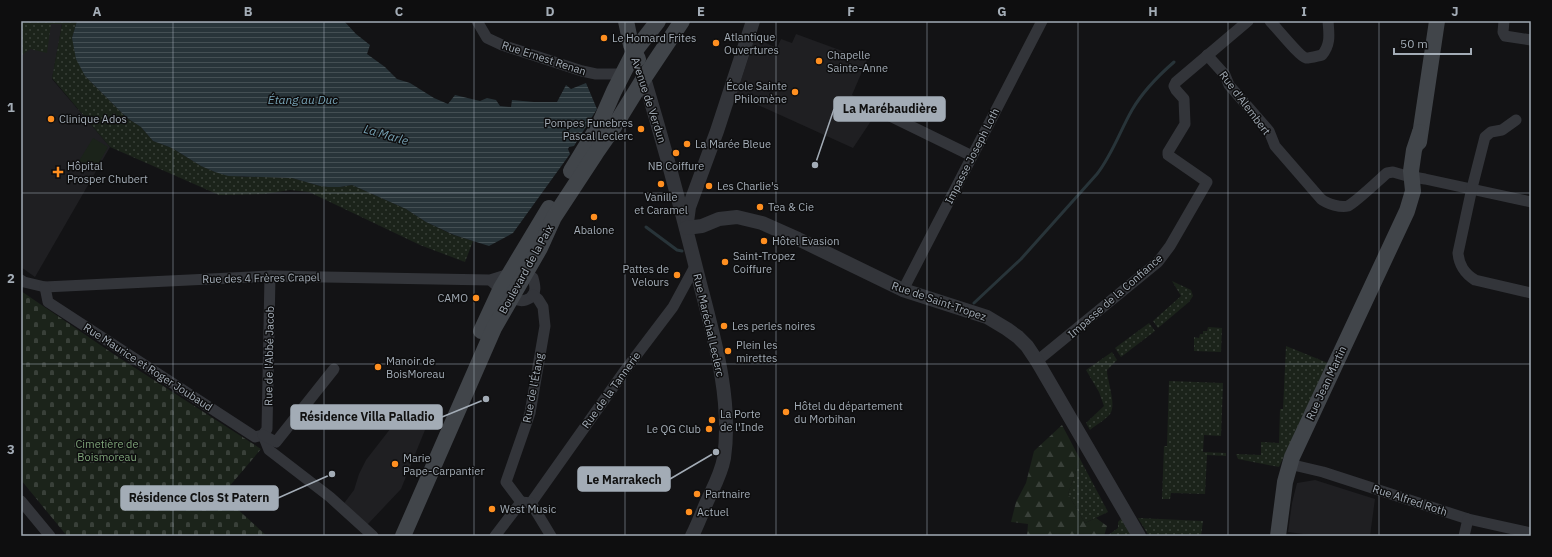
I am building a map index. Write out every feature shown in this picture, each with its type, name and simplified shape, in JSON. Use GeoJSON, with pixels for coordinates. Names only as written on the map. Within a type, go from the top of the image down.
{"type":"FeatureCollection","features":[{"type":"Feature","properties":{"kind":"main road","name":"Avenue de Verdun"},"geometry":{"type":"LineString","coordinates":[[626,21],[631,44],[639,65]]}},
{"type":"Feature","properties":{"kind":"main road"},"geometry":{"type":"LineString","coordinates":[[639,65],[648,61],[672,21]]}},
{"type":"Feature","properties":{"kind":"main road","name":"Boulevard de la Paix"},"geometry":{"type":"LineString","coordinates":[[517,273],[599,126],[622,74],[639,65],[682,21]]}},
{"type":"Feature","properties":{"kind":"main road","name":"Rue Jean Martin"},"geometry":{"type":"LineString","coordinates":[[1278,536],[1285,482],[1289,464],[1412,198],[1413,178],[1411,171],[1414,150],[1420,132],[1438,21]]}},
{"type":"Feature","properties":{"kind":"main road","name":"Boulevard de la Paix"},"geometry":{"type":"LineString","coordinates":[[393,536],[500,289],[540,248],[554,218],[596,153],[606,127],[639,65],[651,24]]}},
{"type":"Feature","properties":{"kind":"main road","name":"Boulevard de la Paix"},"geometry":{"type":"LineString","coordinates":[[403,536],[494,328],[500,289]]}},
{"type":"Feature","properties":{"kind":"street","name":"Rue Ernest Renan"},"geometry":{"type":"LineString","coordinates":[[477,21],[487,38],[502,45],[582,71],[596,74],[622,74]]}},
{"type":"Feature","properties":{"kind":"street"},"geometry":{"type":"LineString","coordinates":[[686,228],[689,207],[717,131],[753,21]]}},
{"type":"Feature","properties":{"kind":"street","name":"Impasse Joseph Loth"},"geometry":{"type":"LineString","coordinates":[[902,290],[1042,21]]}},
{"type":"Feature","properties":{"kind":"street"},"geometry":{"type":"LineString","coordinates":[[1207,55],[1248,21]]}},
{"type":"Feature","properties":{"kind":"street"},"geometry":{"type":"LineString","coordinates":[[1270,21],[1296,50],[1306,58],[1322,55],[1325,51],[1330,38],[1328,21]]}},
{"type":"Feature","properties":{"kind":"street"},"geometry":{"type":"LineString","coordinates":[[1504,21],[1503,32],[1505,36],[1531,40]]}},
{"type":"Feature","properties":{"kind":"street","name":"Rue d'Alembert"},"geometry":{"type":"LineString","coordinates":[[1207,55],[1225,75],[1229,85],[1268,131],[1275,146],[1324,201],[1340,206],[1348,206],[1390,172],[1413,178]]}},
{"type":"Feature","properties":{"kind":"street","name":"Impasse de la Confiance"},"geometry":{"type":"LineString","coordinates":[[1037,361],[1158,262],[1170,246],[1207,182],[1168,155],[1168,152],[1185,124],[1184,99],[1174,86],[1176,82],[1207,55]]}},
{"type":"Feature","properties":{"kind":"street","name":"Avenue de Verdun"},"geometry":{"type":"LineString","coordinates":[[639,65],[667,155],[686,228]]}},
{"type":"Feature","properties":{"kind":"street"},"geometry":{"type":"LineString","coordinates":[[886,114],[972,156]]}},
{"type":"Feature","properties":{"kind":"street"},"geometry":{"type":"LineString","coordinates":[[1516,120],[1502,130],[1491,132],[1485,137],[1458,253],[1460,264],[1466,273],[1475,280],[1531,293]]}},
{"type":"Feature","properties":{"kind":"street"},"geometry":{"type":"LineString","coordinates":[[1413,178],[1472,188],[1531,202]]}},
{"type":"Feature","properties":{"kind":"street","name":"Rue de Saint-Tropez"},"geometry":{"type":"LineString","coordinates":[[686,228],[702,226],[719,219],[737,217],[762,223],[902,290],[987,317],[1007,329],[1027,346],[1037,361],[1139,536]]}},
{"type":"Feature","properties":{"kind":"street","name":"Rue Maréchal Leclerc"},"geometry":{"type":"LineString","coordinates":[[686,228],[721,373],[725,420],[724,459],[720,473],[692,536]]}},
{"type":"Feature","properties":{"kind":"street","name":"Rue de la Tannerie"},"geometry":{"type":"LineString","coordinates":[[495,536],[526,503],[673,308],[693,270],[696,268]]}},
{"type":"Feature","properties":{"kind":"street","name":"Rue de l'Étang"},"geometry":{"type":"LineString","coordinates":[[517,273],[533,278],[535,290],[533,295],[538,298],[543,307],[545,326],[530,414],[506,482],[526,503]]}},
{"type":"Feature","properties":{"kind":"street","name":"Rue des 4 Frères Crapel"},"geometry":{"type":"LineString","coordinates":[[21,280],[45,287],[270,276],[500,289]]}},
{"type":"Feature","properties":{"kind":"street","name":"Rue de l'Abbé Jacob"},"geometry":{"type":"LineString","coordinates":[[262,435],[267,429],[270,276]]}},
{"type":"Feature","properties":{"kind":"street","name":"Rue Maurice et Roger Joubaud"},"geometry":{"type":"LineString","coordinates":[[45,287],[48,302],[255,437],[262,435],[276,442],[334,369]]}},
{"type":"Feature","properties":{"kind":"street"},"geometry":{"type":"LineString","coordinates":[[500,289],[514,300],[525,301],[533,295]]}},
{"type":"Feature","properties":{"kind":"street"},"geometry":{"type":"LineString","coordinates":[[262,435],[269,450],[330,497],[373,536]]}},
{"type":"Feature","properties":{"kind":"street","name":"Rue Alfred Roth"},"geometry":{"type":"LineString","coordinates":[[1289,464],[1338,476],[1468,519],[1531,533]]}},
{"type":"Feature","properties":{"kind":"street"},"geometry":{"type":"LineString","coordinates":[[21,501],[50,536]]}},
{"type":"Feature","properties":{"kind":"street"},"geometry":{"type":"LineString","coordinates":[[526,503],[551,536]]}},
{"type":"Feature","properties":{"kind":"street"},"geometry":{"type":"LineString","coordinates":[[1464,536],[1468,519]]}},
{"type":"Feature","properties":{"kind":"shaded area","name":"Hôpital Prosper Chubert"},"geometry":{"type":"Polygon","coordinates":[[[21,23],[62,24],[52,79],[110,147],[35,277],[21,267],[21,23]]]}},
{"type":"Feature","properties":{"kind":"shaded area","name":"École Sainte Philomène"},"geometry":{"type":"Polygon","coordinates":[[[796,34],[867,60],[852,95],[879,109],[853,148],[736,95],[755,38],[777,48],[781,39],[792,43],[796,34]]]}},
{"type":"Feature","properties":{"kind":"shaded area"},"geometry":{"type":"Polygon","coordinates":[[[401,415],[427,425],[401,489],[367,525],[342,506],[354,490],[359,474],[366,460],[401,415]]]}},
{"type":"Feature","properties":{"kind":"shaded area"},"geometry":{"type":"Polygon","coordinates":[[[1315,480],[1375,499],[1370,536],[1317,536],[1288,532],[1292,503],[1297,483],[1315,480]]]}},
{"type":"Feature","properties":{"kind":"green space"},"geometry":{"type":"Polygon","coordinates":[[[21,21],[77,21],[72,38],[85,76],[127,118],[141,127],[153,141],[172,148],[201,166],[215,172],[243,177],[292,178],[328,187],[352,185],[406,209],[426,222],[453,235],[473,241],[465,262],[420,245],[309,192],[290,190],[264,194],[219,195],[110,147],[52,78],[62,24],[51,24],[47,53],[30,49],[21,56],[21,21]]]}},
{"type":"Feature","properties":{"kind":"green space"},"geometry":{"type":"Polygon","coordinates":[[[93,138],[108,147],[95,170],[79,161],[93,138]]]}},
{"type":"Feature","properties":{"kind":"green space"},"geometry":{"type":"Polygon","coordinates":[[[1172,281],[1191,290],[1193,296],[1189,302],[1158,328],[1153,321],[1181,296],[1172,281]]]}},
{"type":"Feature","properties":{"kind":"green space","name":"Cimetière de Boismoreau"},"geometry":{"type":"Polygon","coordinates":[[[21,291],[115,355],[261,449],[222,495],[267,536],[67,536],[21,480],[21,291]]]}},
{"type":"Feature","properties":{"kind":"green space"},"geometry":{"type":"Polygon","coordinates":[[[1149,323],[1155,331],[1121,357],[1115,348],[1149,323]]]}},
{"type":"Feature","properties":{"kind":"green space"},"geometry":{"type":"Polygon","coordinates":[[[1208,327],[1222,328],[1221,352],[1194,351],[1194,337],[1199,338],[1200,334],[1203,334],[1203,331],[1207,331],[1208,327]]]}},
{"type":"Feature","properties":{"kind":"green space"},"geometry":{"type":"Polygon","coordinates":[[[1286,346],[1328,363],[1279,467],[1238,459],[1236,454],[1261,455],[1261,442],[1279,443],[1280,409],[1283,409],[1286,346]]]}},
{"type":"Feature","properties":{"kind":"green space"},"geometry":{"type":"Polygon","coordinates":[[[1112,352],[1117,360],[1107,370],[1107,375],[1112,399],[1112,410],[1108,416],[1090,430],[1086,423],[1104,406],[1099,392],[1086,370],[1112,352]]]}},
{"type":"Feature","properties":{"kind":"green space"},"geometry":{"type":"Polygon","coordinates":[[[1169,381],[1223,383],[1221,436],[1204,435],[1203,452],[1226,453],[1226,456],[1207,455],[1205,494],[1171,493],[1170,499],[1162,499],[1164,446],[1167,446],[1169,381]]]}},
{"type":"Feature","properties":{"kind":"green space"},"geometry":{"type":"Polygon","coordinates":[[[1062,425],[1080,459],[1068,494],[1085,523],[1096,518],[1107,526],[1104,536],[1078,534],[1077,536],[1027,536],[1028,524],[1011,522],[1016,502],[1026,483],[1034,451],[1062,425]]]}},
{"type":"Feature","properties":{"kind":"green space"},"geometry":{"type":"Polygon","coordinates":[[[1080,459],[1108,512],[1085,523],[1068,494],[1080,459]]]}},
{"type":"Feature","properties":{"kind":"green space"},"geometry":{"type":"Polygon","coordinates":[[[1122,518],[1132,536],[1107,536],[1118,528],[1118,522],[1122,518]]]}},
{"type":"Feature","properties":{"kind":"green space"},"geometry":{"type":"Polygon","coordinates":[[[1138,518],[1203,521],[1201,536],[1149,536],[1138,518]]]}},
{"type":"Feature","properties":{"kind":"water","name":"Étang au Duc"},"geometry":{"type":"Polygon","coordinates":[[[77,21],[344,21],[356,34],[370,45],[367,54],[385,67],[397,79],[410,83],[434,98],[448,104],[455,95],[480,101],[487,98],[496,100],[500,106],[511,107],[512,100],[557,102],[566,85],[571,89],[586,83],[597,109],[574,146],[569,147],[568,149],[570,154],[513,233],[489,246],[454,235],[426,222],[406,209],[352,185],[328,187],[292,178],[228,176],[201,166],[172,148],[153,141],[141,127],[127,118],[85,76],[76,59],[72,38],[77,21]]]}},
{"type":"Feature","properties":{"kind":"waterway"},"geometry":{"type":"LineString","coordinates":[[974,303],[1021,259],[1097,174],[1116,143],[1136,103],[1151,84],[1174,62]]}},
{"type":"Feature","properties":{"kind":"waterway","name":"La Marle"},"geometry":{"type":"LineString","coordinates":[[646,227],[677,250],[682,251]]}},
{"type":"Feature","properties":{"kind":"place","name":"Le Homard Frites"},"geometry":{"type":"Point","coordinates":[604,38]}},
{"type":"Feature","properties":{"kind":"place","name":"Atlantique Ouvertures"},"geometry":{"type":"Point","coordinates":[716,43]}},
{"type":"Feature","properties":{"kind":"place","name":"Chapelle Sainte-Anne"},"geometry":{"type":"Point","coordinates":[819,61]}},
{"type":"Feature","properties":{"kind":"place","name":"École Sainte Philomène"},"geometry":{"type":"Point","coordinates":[795,92]}},
{"type":"Feature","properties":{"kind":"place","name":"Clinique Ados"},"geometry":{"type":"Point","coordinates":[51,119]}},
{"type":"Feature","properties":{"kind":"place","name":"Pompes Funebres Pascal Leclerc"},"geometry":{"type":"Point","coordinates":[641,129]}},
{"type":"Feature","properties":{"kind":"place","name":"La Marée Bleue"},"geometry":{"type":"Point","coordinates":[687,144]}},
{"type":"Feature","properties":{"kind":"place","name":"NB Coiffure"},"geometry":{"type":"Point","coordinates":[676,153]}},
{"type":"Feature","properties":{"kind":"place","name":"La Marébaudière"},"geometry":{"type":"Point","coordinates":[815,165]}},
{"type":"Feature","properties":{"kind":"place","name":"Hôpital Prosper Chubert"},"geometry":{"type":"Point","coordinates":[58,172]}},
{"type":"Feature","properties":{"kind":"place","name":"Vanille et Caramel"},"geometry":{"type":"Point","coordinates":[661,184]}},
{"type":"Feature","properties":{"kind":"place","name":"Les Charlie's"},"geometry":{"type":"Point","coordinates":[709,186]}},
{"type":"Feature","properties":{"kind":"place","name":"Tea & Cie"},"geometry":{"type":"Point","coordinates":[760,207]}},
{"type":"Feature","properties":{"kind":"place","name":"Abalone"},"geometry":{"type":"Point","coordinates":[594,217]}},
{"type":"Feature","properties":{"kind":"place","name":"Hôtel Evasion"},"geometry":{"type":"Point","coordinates":[764,241]}},
{"type":"Feature","properties":{"kind":"place","name":"Saint-Tropez Coiffure"},"geometry":{"type":"Point","coordinates":[725,262]}},
{"type":"Feature","properties":{"kind":"place","name":"Pattes de Velours"},"geometry":{"type":"Point","coordinates":[677,275]}},
{"type":"Feature","properties":{"kind":"place","name":"CAMO"},"geometry":{"type":"Point","coordinates":[476,298]}},
{"type":"Feature","properties":{"kind":"place","name":"Les perles noires"},"geometry":{"type":"Point","coordinates":[724,326]}},
{"type":"Feature","properties":{"kind":"place","name":"Plein les mirettes"},"geometry":{"type":"Point","coordinates":[728,351]}},
{"type":"Feature","properties":{"kind":"place","name":"Manoir de BoisMoreau"},"geometry":{"type":"Point","coordinates":[378,367]}},
{"type":"Feature","properties":{"kind":"place","name":"Résidence Villa Palladio"},"geometry":{"type":"Point","coordinates":[486,399]}},
{"type":"Feature","properties":{"kind":"place","name":"Hôtel du département du Morbihan"},"geometry":{"type":"Point","coordinates":[786,412]}},
{"type":"Feature","properties":{"kind":"place","name":"La Porte de l'Inde"},"geometry":{"type":"Point","coordinates":[712,420]}},
{"type":"Feature","properties":{"kind":"place","name":"Le QG Club"},"geometry":{"type":"Point","coordinates":[709,429]}},
{"type":"Feature","properties":{"kind":"place","name":"Le Marrakech"},"geometry":{"type":"Point","coordinates":[716,452]}},
{"type":"Feature","properties":{"kind":"place","name":"Marie Pape-Carpantier"},"geometry":{"type":"Point","coordinates":[395,464]}},
{"type":"Feature","properties":{"kind":"place","name":"Résidence Clos St Patern"},"geometry":{"type":"Point","coordinates":[332,474]}},
{"type":"Feature","properties":{"kind":"place","name":"Partnaire"},"geometry":{"type":"Point","coordinates":[697,494]}},
{"type":"Feature","properties":{"kind":"place","name":"West Music"},"geometry":{"type":"Point","coordinates":[492,509]}},
{"type":"Feature","properties":{"kind":"place","name":"Actuel"},"geometry":{"type":"Point","coordinates":[689,512]}}]}
